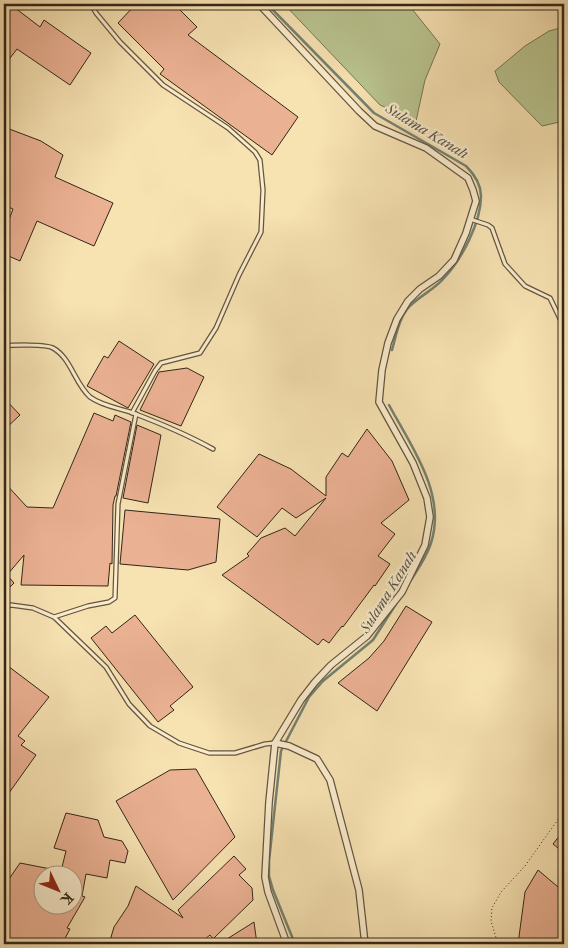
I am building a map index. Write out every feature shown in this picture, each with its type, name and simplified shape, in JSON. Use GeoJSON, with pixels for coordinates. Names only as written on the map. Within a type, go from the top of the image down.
{"type":"FeatureCollection","features":[{"type":"Feature","properties":{"kind":"street"},"geometry":{"type":"LineString","coordinates":[[258,4],[359,111],[376,126],[426,148],[468,178],[476,201],[454,260],[439,276],[420,289],[408,301],[397,319],[388,343],[382,370],[379,402],[413,463],[427,498],[430,517],[425,544],[402,592],[368,636],[331,665],[314,682],[275,742],[264,877],[287,944]]}},
{"type":"Feature","properties":{"kind":"street"},"geometry":{"type":"LineString","coordinates":[[275,742],[289,746],[317,759],[330,780],[359,890],[365,944]]}},
{"type":"Feature","properties":{"kind":"lane"},"geometry":{"type":"LineString","coordinates":[[54,616],[109,602],[114,598],[118,504],[134,413],[161,363],[200,353],[216,328],[239,275],[261,232],[263,190],[260,160],[255,152],[228,128],[163,85],[120,42],[91,4]]}},
{"type":"Feature","properties":{"kind":"lane"},"geometry":{"type":"LineString","coordinates":[[470,219],[492,228],[505,264],[525,286],[550,298],[564,326]]}},
{"type":"Feature","properties":{"kind":"lane"},"geometry":{"type":"LineString","coordinates":[[4,346],[52,348],[60,354],[79,384],[91,397],[110,406],[186,433],[213,449]]}},
{"type":"Feature","properties":{"kind":"lane"},"geometry":{"type":"LineString","coordinates":[[4,607],[11,605],[33,608],[54,616],[106,667],[129,704],[150,726],[179,743],[209,753],[235,753],[275,742]]}},
{"type":"Feature","properties":{"kind":"path"},"geometry":{"type":"LineString","coordinates":[[498,944],[491,921],[492,908],[501,892],[525,866],[564,811]]}},
{"type":"Feature","properties":{"kind":"green space"},"geometry":{"type":"Polygon","coordinates":[[[284,4],[408,4],[440,44],[425,80],[416,121],[380,105],[284,4]]]}},
{"type":"Feature","properties":{"kind":"green space"},"geometry":{"type":"Polygon","coordinates":[[[564,27],[564,121],[542,126],[499,82],[495,71],[525,46],[549,31],[564,27]]]}},
{"type":"Feature","properties":{"kind":"building"},"geometry":{"type":"Polygon","coordinates":[[[4,4],[10,4],[40,27],[44,20],[91,53],[70,85],[17,49],[4,66],[4,4]]]}},
{"type":"Feature","properties":{"kind":"building"},"geometry":{"type":"Polygon","coordinates":[[[136,4],[174,4],[197,27],[188,35],[298,117],[272,155],[160,74],[164,69],[118,23],[136,4]]]}},
{"type":"Feature","properties":{"kind":"building"},"geometry":{"type":"Polygon","coordinates":[[[4,127],[41,141],[63,155],[55,177],[113,203],[94,246],[37,221],[20,261],[4,254],[4,233],[13,209],[4,205],[4,127]]]}},
{"type":"Feature","properties":{"kind":"building"},"geometry":{"type":"Polygon","coordinates":[[[119,341],[154,364],[128,408],[87,386],[104,356],[108,358],[119,341]]]}},
{"type":"Feature","properties":{"kind":"building"},"geometry":{"type":"Polygon","coordinates":[[[187,368],[204,377],[181,426],[140,410],[159,372],[187,368]]]}},
{"type":"Feature","properties":{"kind":"building"},"geometry":{"type":"Polygon","coordinates":[[[4,398],[20,415],[4,430],[4,398]]]}},
{"type":"Feature","properties":{"kind":"building"},"geometry":{"type":"Polygon","coordinates":[[[94,413],[113,421],[115,415],[131,422],[113,505],[112,564],[110,563],[108,586],[21,585],[24,555],[7,575],[14,583],[4,593],[4,482],[27,507],[53,508],[94,413]]]}},
{"type":"Feature","properties":{"kind":"building"},"geometry":{"type":"Polygon","coordinates":[[[137,425],[161,435],[148,503],[123,498],[137,425]]]}},
{"type":"Feature","properties":{"kind":"building"},"geometry":{"type":"Polygon","coordinates":[[[367,429],[392,461],[409,500],[381,523],[395,534],[378,556],[390,564],[375,586],[329,643],[323,639],[318,645],[222,575],[249,556],[247,554],[261,538],[285,528],[295,536],[326,498],[296,518],[282,508],[257,537],[217,507],[259,454],[291,469],[326,496],[326,477],[342,453],[348,457],[367,429]]]}},
{"type":"Feature","properties":{"kind":"building"},"geometry":{"type":"Polygon","coordinates":[[[125,510],[220,519],[216,562],[188,570],[120,564],[125,510]]]}},
{"type":"Feature","properties":{"kind":"building"},"geometry":{"type":"Polygon","coordinates":[[[406,606],[432,622],[377,711],[338,683],[369,658],[384,641],[406,606]]]}},
{"type":"Feature","properties":{"kind":"building"},"geometry":{"type":"Polygon","coordinates":[[[135,615],[193,687],[170,706],[174,710],[158,722],[91,638],[106,626],[112,633],[135,615]]]}},
{"type":"Feature","properties":{"kind":"building"},"geometry":{"type":"Polygon","coordinates":[[[4,663],[49,697],[18,736],[25,741],[21,745],[36,755],[4,800],[4,663]]]}},
{"type":"Feature","properties":{"kind":"building"},"geometry":{"type":"Polygon","coordinates":[[[196,769],[235,837],[173,900],[116,801],[170,770],[196,769]]]}},
{"type":"Feature","properties":{"kind":"building"},"geometry":{"type":"Polygon","coordinates":[[[66,813],[98,820],[104,837],[122,841],[128,851],[125,863],[110,860],[107,878],[86,874],[82,896],[82,866],[62,866],[66,851],[54,848],[66,813]]]}},
{"type":"Feature","properties":{"kind":"building"},"geometry":{"type":"Polygon","coordinates":[[[564,830],[564,853],[553,844],[564,830]]]}},
{"type":"Feature","properties":{"kind":"building"},"geometry":{"type":"Polygon","coordinates":[[[234,856],[246,869],[239,875],[252,888],[253,900],[213,939],[210,935],[199,944],[109,944],[114,927],[128,906],[136,886],[183,918],[178,910],[234,856]]]}},
{"type":"Feature","properties":{"kind":"building"},"geometry":{"type":"Polygon","coordinates":[[[20,863],[35,866],[32,866],[32,916],[74,916],[67,928],[70,929],[62,944],[7,944],[11,939],[4,933],[4,881],[7,882],[20,863]]]}},
{"type":"Feature","properties":{"kind":"building"},"geometry":{"type":"Polygon","coordinates":[[[538,870],[564,892],[564,944],[518,944],[525,892],[538,870]]]}},
{"type":"Feature","properties":{"kind":"building"},"geometry":{"type":"Polygon","coordinates":[[[254,922],[257,944],[219,944],[254,922]]]}},
{"type":"Feature","properties":{"kind":"waterway","name":"Sulama Kanalı"},"geometry":{"type":"LineString","coordinates":[[267,4],[374,113],[466,166],[474,176],[481,191],[478,217],[464,251],[440,282],[413,303],[406,311],[398,327],[392,350]]}},
{"type":"Feature","properties":{"kind":"waterway","name":"Sulama Kanalı"},"geometry":{"type":"LineString","coordinates":[[389,405],[424,471],[431,489],[434,507],[435,525],[431,543],[425,558],[411,580]]}},
{"type":"Feature","properties":{"kind":"waterway","name":"Sulama Kanalı"},"geometry":{"type":"LineString","coordinates":[[295,944],[269,876],[281,751],[309,697],[323,681],[373,640],[396,604]]}}]}
